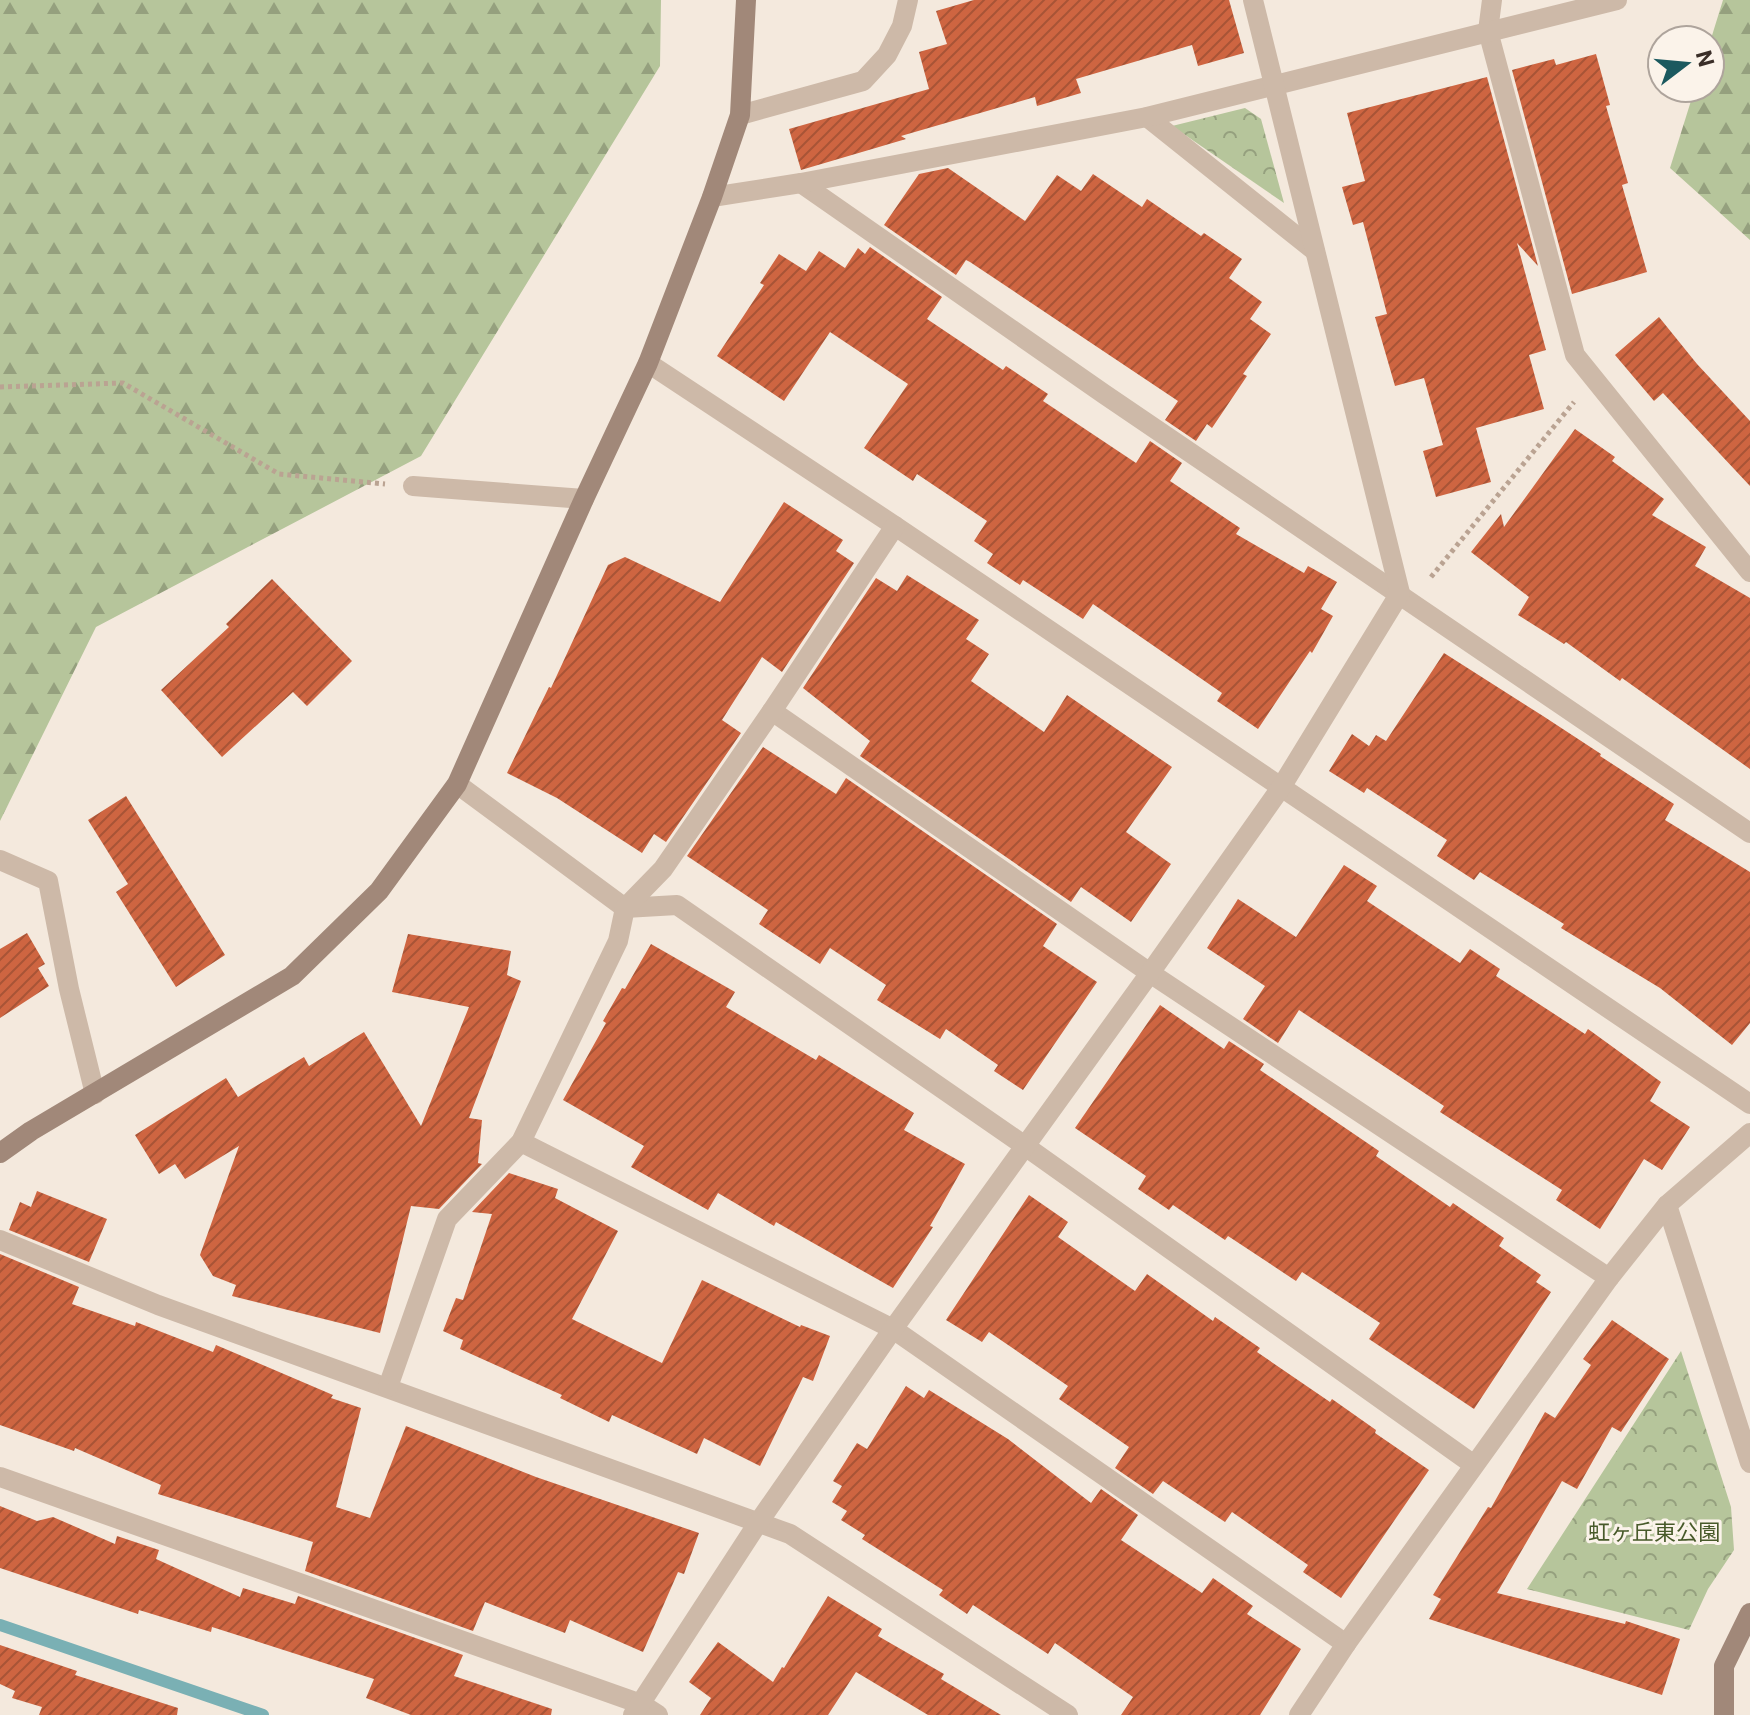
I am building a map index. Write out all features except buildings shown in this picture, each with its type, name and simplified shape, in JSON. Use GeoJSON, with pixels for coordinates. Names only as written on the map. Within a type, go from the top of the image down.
{"type":"FeatureCollection","features":[{"type":"Feature","properties":{"kind":"street"},"geometry":{"type":"LineString","coordinates":[[0,1153],[31,1131],[292,976],[379,891],[457,784],[648,363],[712,197],[740,115],[746,0]]}},
{"type":"Feature","properties":{"kind":"street"},"geometry":{"type":"LineString","coordinates":[[740,115],[863,81],[887,55],[902,26],[908,0]]}},
{"type":"Feature","properties":{"kind":"street"},"geometry":{"type":"LineString","coordinates":[[0,1477],[644,1711],[758,1523],[893,1329],[1280,789],[1400,593],[1253,0]]}},
{"type":"Feature","properties":{"kind":"street"},"geometry":{"type":"LineString","coordinates":[[1492,0],[1488,31],[1575,355],[1750,572]]}},
{"type":"Feature","properties":{"kind":"street"},"geometry":{"type":"LineString","coordinates":[[712,197],[1147,117],[1617,0]]}},
{"type":"Feature","properties":{"kind":"street"},"geometry":{"type":"LineString","coordinates":[[1147,117],[1315,251]]}},
{"type":"Feature","properties":{"kind":"street"},"geometry":{"type":"LineString","coordinates":[[801,183],[1104,394],[1750,833]]}},
{"type":"Feature","properties":{"kind":"street"},"geometry":{"type":"LineString","coordinates":[[648,363],[895,526],[1750,1104]]}},
{"type":"Feature","properties":{"kind":"street"},"geometry":{"type":"LineString","coordinates":[[413,486],[584,499]]}},
{"type":"Feature","properties":{"kind":"street"},"geometry":{"type":"LineString","coordinates":[[388,1387],[447,1219],[521,1142],[618,941],[625,908],[663,869],[895,526]]}},
{"type":"Feature","properties":{"kind":"street"},"geometry":{"type":"LineString","coordinates":[[772,711],[1150,973],[1609,1278]]}},
{"type":"Feature","properties":{"kind":"street"},"geometry":{"type":"LineString","coordinates":[[457,784],[625,908],[677,905],[1025,1146],[1474,1465]]}},
{"type":"Feature","properties":{"kind":"street"},"geometry":{"type":"LineString","coordinates":[[0,860],[48,881],[69,989],[95,1094]]}},
{"type":"Feature","properties":{"kind":"street"},"geometry":{"type":"LineString","coordinates":[[1299,1715],[1346,1644],[1609,1278],[1667,1205],[1750,1133]]}},
{"type":"Feature","properties":{"kind":"street"},"geometry":{"type":"LineString","coordinates":[[521,1142],[893,1329],[1346,1644]]}},
{"type":"Feature","properties":{"kind":"street"},"geometry":{"type":"LineString","coordinates":[[1667,1205],[1750,1463]]}},
{"type":"Feature","properties":{"kind":"street"},"geometry":{"type":"LineString","coordinates":[[0,1240],[158,1305],[790,1534],[1068,1715]]}},
{"type":"Feature","properties":{"kind":"street"},"geometry":{"type":"LineString","coordinates":[[1724,1715],[1724,1666],[1750,1613]]}},
{"type":"Feature","properties":{"kind":"path"},"geometry":{"type":"LineString","coordinates":[[1400,593],[1421,589],[1593,379]]}},
{"type":"Feature","properties":{"kind":"path"},"geometry":{"type":"LineString","coordinates":[[0,387],[123,383],[279,474],[413,486]]}},
{"type":"Feature","properties":{"kind":"green space"},"geometry":{"type":"Polygon","coordinates":[[[0,0],[661,0],[660,66],[421,456],[96,627],[0,821],[0,0]]]}},
{"type":"Feature","properties":{"kind":"green space"},"geometry":{"type":"Polygon","coordinates":[[[1723,0],[1750,0],[1750,240],[1670,168],[1690,104],[1726,104],[1726,24],[1716,24],[1723,0]]]}},
{"type":"Feature","properties":{"kind":"green space"},"geometry":{"type":"Polygon","coordinates":[[[1245,108],[1261,119],[1284,203],[1172,126],[1245,108]]]}},
{"type":"Feature","properties":{"kind":"green space","name":"虹ヶ丘東公園"},"geometry":{"type":"Polygon","coordinates":[[[1681,1351],[1731,1507],[1734,1550],[1708,1589],[1689,1630],[1527,1589],[1681,1351]]]}},
{"type":"Feature","properties":{"kind":"waterway"},"geometry":{"type":"LineString","coordinates":[[0,1625],[263,1715]]}}]}
